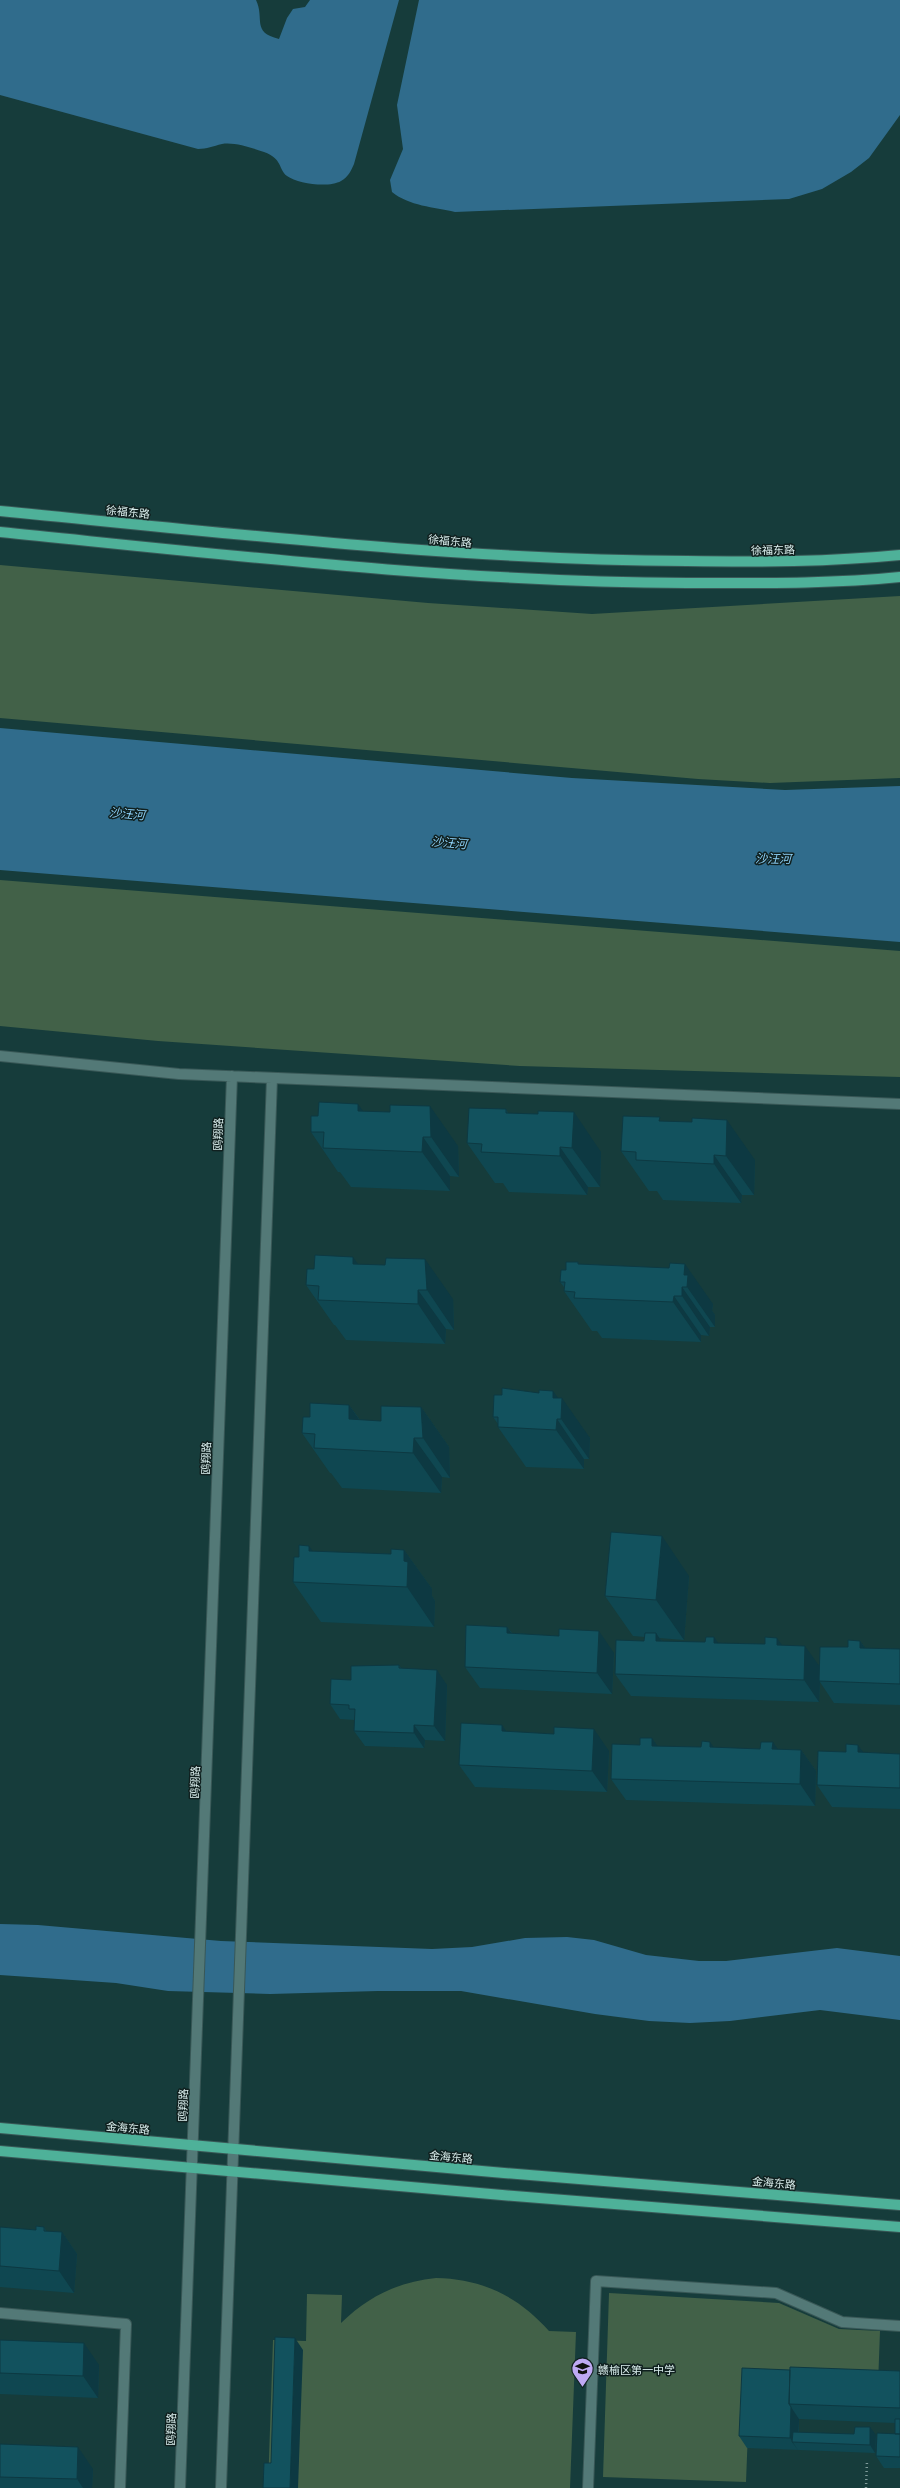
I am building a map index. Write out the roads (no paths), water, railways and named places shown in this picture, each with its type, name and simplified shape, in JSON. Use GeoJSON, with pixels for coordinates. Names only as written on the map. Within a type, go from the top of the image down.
{"type":"FeatureCollection","features":[{"type":"Feature","properties":{"kind":"main road","name":"徐福东路"},"geometry":{"type":"LineString","coordinates":[[0,510],[338,543],[545,558],[756,562],[900,555]]}},
{"type":"Feature","properties":{"kind":"main road"},"geometry":{"type":"LineString","coordinates":[[0,532],[336,565],[544,580],[757,583],[900,577]]}},
{"type":"Feature","properties":{"kind":"main road","name":"金海东路"},"geometry":{"type":"LineString","coordinates":[[0,2128],[233,2149],[900,2204]]}},
{"type":"Feature","properties":{"kind":"main road"},"geometry":{"type":"LineString","coordinates":[[0,2151],[900,2227]]}},
{"type":"Feature","properties":{"kind":"street"},"geometry":{"type":"LineString","coordinates":[[0,1056],[178,1074],[900,1104]]}},
{"type":"Feature","properties":{"kind":"street","name":"鸥翔路"},"geometry":{"type":"LineString","coordinates":[[180,2488],[232,1076]]}},
{"type":"Feature","properties":{"kind":"street"},"geometry":{"type":"LineString","coordinates":[[221,2488],[272,1078]]}},
{"type":"Feature","properties":{"kind":"street"},"geometry":{"type":"LineString","coordinates":[[588,2488],[596,2281],[776,2293],[842,2322],[900,2326]]}},
{"type":"Feature","properties":{"kind":"street"},"geometry":{"type":"LineString","coordinates":[[0,2313],[126,2324],[120,2488]]}},
{"type":"Feature","properties":{"kind":"water"},"geometry":{"type":"Polygon","coordinates":[[[0,0],[256,0],[262,29],[270,36],[279,39],[287,18],[293,9],[305,7],[310,0],[399,0],[354,164],[346,178],[336,183],[322,185],[292,179],[284,173],[277,161],[270,155],[249,147],[222,144],[198,149],[0,95],[0,0]]]}},
{"type":"Feature","properties":{"kind":"water"},"geometry":{"type":"Polygon","coordinates":[[[419,0],[900,0],[900,115],[869,158],[851,172],[822,189],[789,199],[455,212],[422,205],[399,197],[392,192],[390,180],[403,149],[397,105],[419,0]]]}},
{"type":"Feature","properties":{"kind":"water","name":"沙汪河"},"geometry":{"type":"Polygon","coordinates":[[[0,728],[572,778],[785,790],[900,786],[900,942],[0,870],[0,728]]]}},
{"type":"Feature","properties":{"kind":"water"},"geometry":{"type":"Polygon","coordinates":[[[0,1924],[38,1925],[221,1941],[432,1949],[472,1947],[525,1938],[567,1937],[594,1940],[646,1955],[699,1961],[726,1961],[837,1948],[900,1956],[900,2020],[820,2010],[730,2021],[690,2023],[649,2021],[595,2014],[461,1991],[378,1991],[270,1994],[168,1991],[116,1983],[0,1975],[0,1924]]]}},
{"type":"Feature","properties":{"kind":"place","name":"赣榆区第一中学"},"geometry":{"type":"Point","coordinates":[582,2388]}}]}
